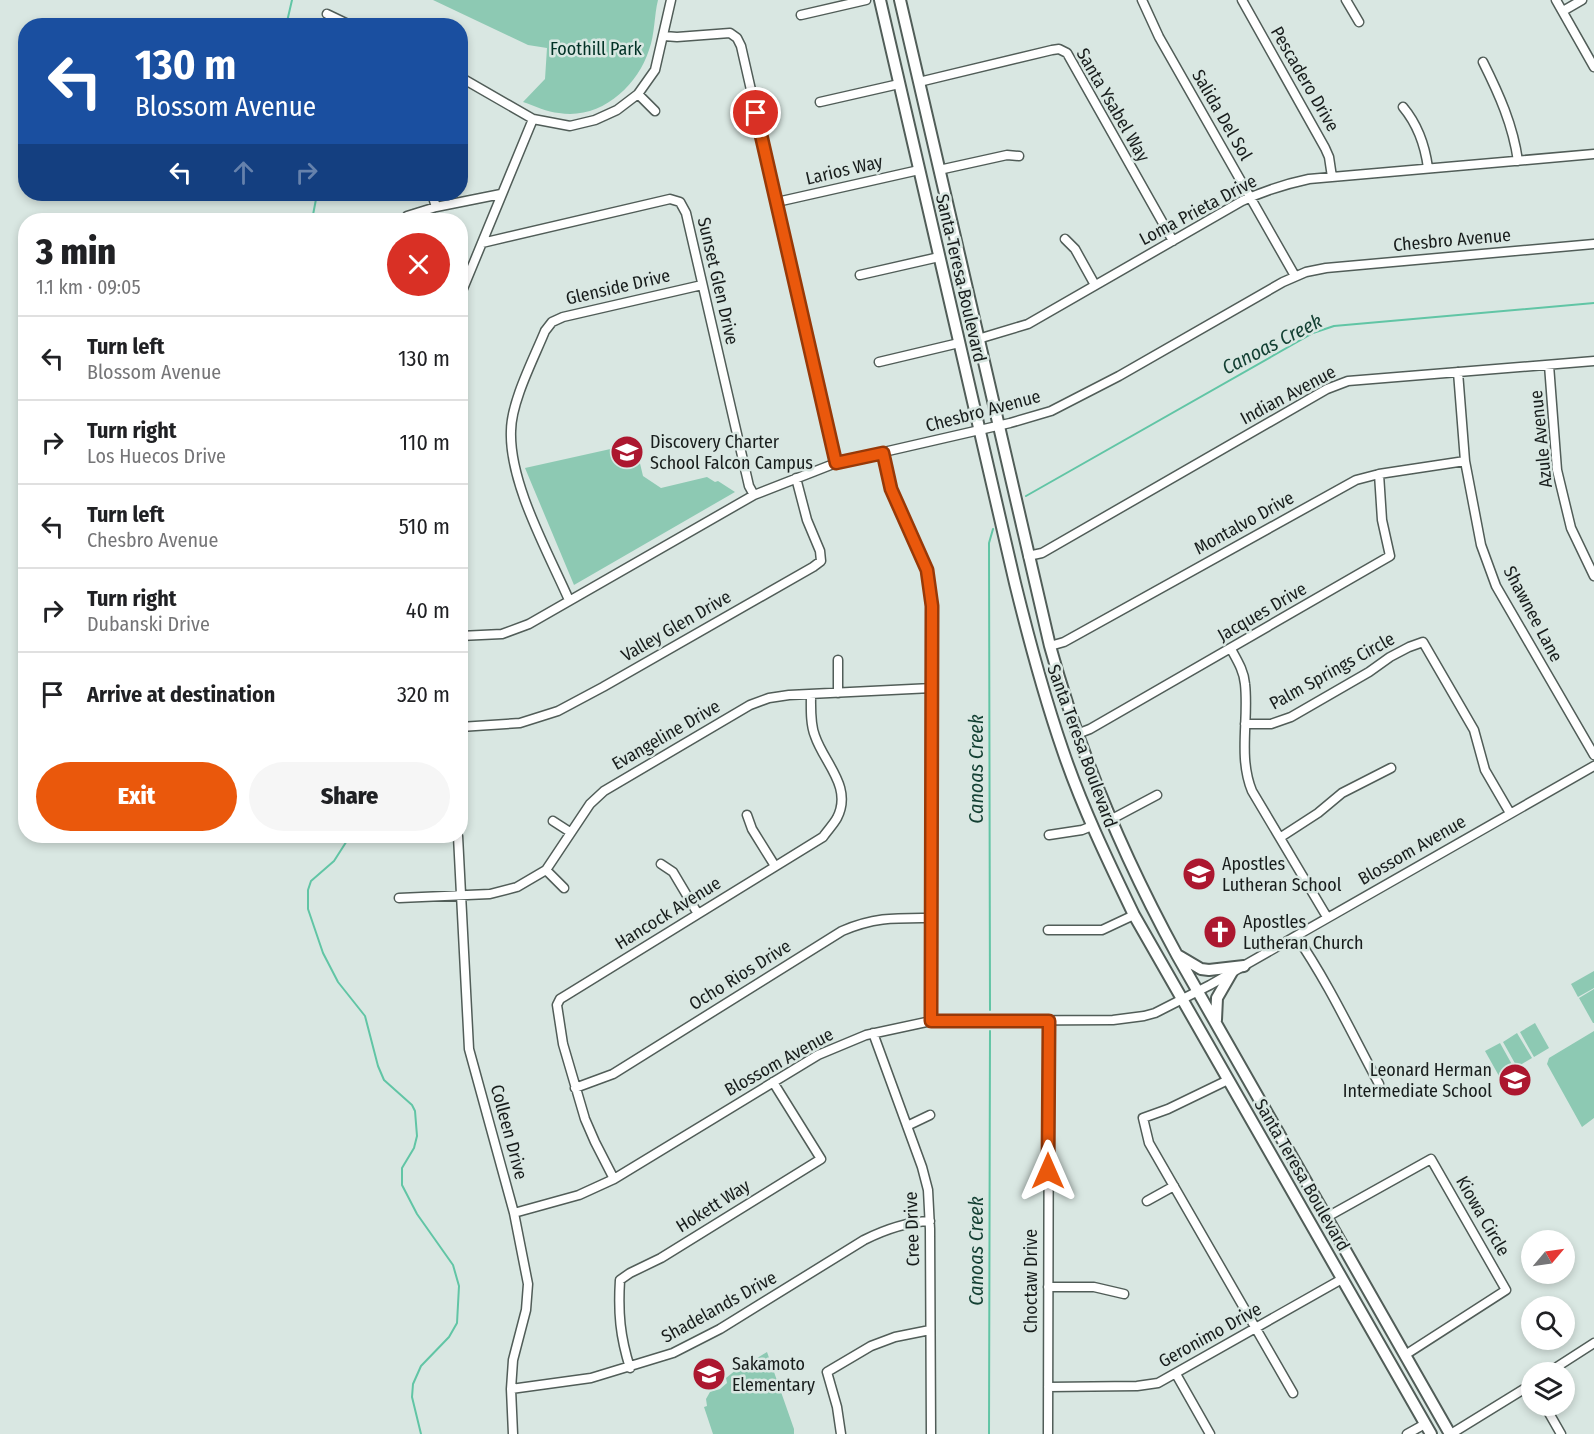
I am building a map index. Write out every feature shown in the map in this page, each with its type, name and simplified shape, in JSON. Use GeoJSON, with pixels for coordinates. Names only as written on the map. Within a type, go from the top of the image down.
{"type":"FeatureCollection","features":[{"type":"Feature","properties":{"kind":"main road","name":"Santa Teresa Boulevard"},"geometry":{"type":"LineString","coordinates":[[880,0],[1035,663],[1063,752],[1092,826],[1134,915],[1428,1429]]}},
{"type":"Feature","properties":{"kind":"main road","name":"Santa Teresa Boulevard"},"geometry":{"type":"LineString","coordinates":[[900,0],[1050,646],[1077,734],[1110,820],[1177,955],[1451,1434]]}},
{"type":"Feature","properties":{"kind":"main road"},"geometry":{"type":"LineString","coordinates":[[1177,955],[1201,969],[1244,966]]}},
{"type":"Feature","properties":{"kind":"main road"},"geometry":{"type":"LineString","coordinates":[[1216,1023],[1216,998],[1232,972]]}},
{"type":"Feature","properties":{"kind":"street"},"geometry":{"type":"LineString","coordinates":[[468,82],[533,119],[570,126],[596,120],[617,110],[638,94],[655,70],[671,0]]}},
{"type":"Feature","properties":{"kind":"street"},"geometry":{"type":"LineString","coordinates":[[801,15],[866,0]]}},
{"type":"Feature","properties":{"kind":"street","name":"Salida Del Sol"},"geometry":{"type":"LineString","coordinates":[[1142,0],[1159,37],[1294,276]]}},
{"type":"Feature","properties":{"kind":"street","name":"Pescadero Drive"},"geometry":{"type":"LineString","coordinates":[[1242,0],[1325,148],[1332,177]]}},
{"type":"Feature","properties":{"kind":"street"},"geometry":{"type":"LineString","coordinates":[[1347,0],[1359,22]]}},
{"type":"Feature","properties":{"kind":"street"},"geometry":{"type":"LineString","coordinates":[[1556,0],[1594,67]]}},
{"type":"Feature","properties":{"kind":"street"},"geometry":{"type":"LineString","coordinates":[[1563,11],[1582,0]]}},
{"type":"Feature","properties":{"kind":"street"},"geometry":{"type":"LineString","coordinates":[[327,14],[335,18]]}},
{"type":"Feature","properties":{"kind":"street"},"geometry":{"type":"LineString","coordinates":[[664,36],[696,37],[730,33],[737,38],[741,46],[836,463]]}},
{"type":"Feature","properties":{"kind":"street","name":"Santa Ysabel Way"},"geometry":{"type":"LineString","coordinates":[[919,82],[1059,49],[1067,53],[1173,241]]}},
{"type":"Feature","properties":{"kind":"street"},"geometry":{"type":"LineString","coordinates":[[1484,62],[1503,102],[1518,161]]}},
{"type":"Feature","properties":{"kind":"street"},"geometry":{"type":"LineString","coordinates":[[820,102],[899,84]]}},
{"type":"Feature","properties":{"kind":"street"},"geometry":{"type":"LineString","coordinates":[[638,94],[655,111]]}},
{"type":"Feature","properties":{"kind":"street"},"geometry":{"type":"LineString","coordinates":[[1403,107],[1413,119],[1421,136],[1428,168]]}},
{"type":"Feature","properties":{"kind":"street"},"geometry":{"type":"LineString","coordinates":[[468,277],[533,119]]}},
{"type":"Feature","properties":{"kind":"street","name":"Loma Prieta Drive"},"geometry":{"type":"LineString","coordinates":[[978,339],[1028,324],[1250,197],[1289,183],[1332,177],[1594,154]]}},
{"type":"Feature","properties":{"kind":"street"},"geometry":{"type":"LineString","coordinates":[[939,170],[1007,155],[1019,156]]}},
{"type":"Feature","properties":{"kind":"street","name":"Larios Way"},"geometry":{"type":"LineString","coordinates":[[777,202],[919,170]]}},
{"type":"Feature","properties":{"kind":"street"},"geometry":{"type":"LineString","coordinates":[[468,201],[501,194]]}},
{"type":"Feature","properties":{"kind":"street","name":"Sunset Glen Drive"},"geometry":{"type":"LineString","coordinates":[[482,243],[676,199],[684,207],[749,486],[754,495]]}},
{"type":"Feature","properties":{"kind":"street"},"geometry":{"type":"LineString","coordinates":[[434,201],[436,207]]}},
{"type":"Feature","properties":{"kind":"street"},"geometry":{"type":"LineString","coordinates":[[417,213],[466,201]]}},
{"type":"Feature","properties":{"kind":"street"},"geometry":{"type":"LineString","coordinates":[[1065,239],[1075,249],[1095,285]]}},
{"type":"Feature","properties":{"kind":"street","name":"Chesbro Avenue"},"geometry":{"type":"LineString","coordinates":[[468,635],[502,633],[529,624],[754,495],[796,478],[836,463],[980,431],[1051,411],[1119,376],[1294,276],[1326,268],[1594,244]]}},
{"type":"Feature","properties":{"kind":"street"},"geometry":{"type":"LineString","coordinates":[[860,275],[939,257]]}},
{"type":"Feature","properties":{"kind":"street","name":"Glenside Drive"},"geometry":{"type":"LineString","coordinates":[[569,600],[521,490],[513,459],[510,429],[515,409],[545,331],[552,322],[563,316],[702,285]]}},
{"type":"Feature","properties":{"kind":"street"},"geometry":{"type":"LineString","coordinates":[[879,362],[959,343]]}},
{"type":"Feature","properties":{"kind":"street","name":"Indian Avenue"},"geometry":{"type":"LineString","coordinates":[[1028,556],[1042,553],[1327,389],[1348,381],[1594,361]]}},
{"type":"Feature","properties":{"kind":"street","name":"Azule Avenue"},"geometry":{"type":"LineString","coordinates":[[1550,364],[1557,470],[1571,528],[1594,576]]}},
{"type":"Feature","properties":{"kind":"street","name":"Shawnee Lane"},"geometry":{"type":"LineString","coordinates":[[1458,372],[1465,461],[1481,545],[1497,586],[1594,755]]}},
{"type":"Feature","properties":{"kind":"street"},"geometry":{"type":"LineString","coordinates":[[883,453],[891,489],[927,570],[932,606],[931,1021]]}},
{"type":"Feature","properties":{"kind":"street","name":"Montalvo Drive"},"geometry":{"type":"LineString","coordinates":[[1050,646],[1064,642],[1356,480],[1379,474],[1465,461]]}},
{"type":"Feature","properties":{"kind":"street","name":"Jacques Drive"},"geometry":{"type":"LineString","coordinates":[[1077,734],[1090,729],[1231,649],[1390,556],[1382,520],[1379,474]]}},
{"type":"Feature","properties":{"kind":"street","name":"Valley Glen Drive"},"geometry":{"type":"LineString","coordinates":[[468,726],[520,723],[558,711],[821,561],[820,551],[807,520],[796,478]]}},
{"type":"Feature","properties":{"kind":"street","name":"Palm Springs Circle"},"geometry":{"type":"LineString","coordinates":[[1245,724],[1271,724],[1291,717],[1369,672],[1390,657],[1423,642],[1474,730],[1485,770],[1509,813]]}},
{"type":"Feature","properties":{"kind":"street"},"geometry":{"type":"LineString","coordinates":[[1231,649],[1241,667],[1245,683],[1247,778],[1252,791],[1327,917]]}},
{"type":"Feature","properties":{"kind":"street"},"geometry":{"type":"LineString","coordinates":[[838,660],[838,693]]}},
{"type":"Feature","properties":{"kind":"street","name":"Evangeline Drive"},"geometry":{"type":"LineString","coordinates":[[399,898],[490,894],[517,887],[546,870],[590,804],[604,791],[750,705],[789,694],[932,688]]}},
{"type":"Feature","properties":{"kind":"street","name":"Hancock Avenue"},"geometry":{"type":"LineString","coordinates":[[614,1179],[595,1142],[575,1088],[556,1011],[560,999],[823,837],[838,817],[842,798],[837,776],[813,734],[811,694]]}},
{"type":"Feature","properties":{"kind":"street","name":"Blossom Avenue"},"geometry":{"type":"LineString","coordinates":[[514,1212],[579,1195],[614,1179],[818,1055],[873,1033],[931,1021],[1113,1020],[1144,1016],[1244,966],[1594,766]]}},
{"type":"Feature","properties":{"kind":"street"},"geometry":{"type":"LineString","coordinates":[[1281,837],[1318,813],[1342,793],[1391,768]]}},
{"type":"Feature","properties":{"kind":"street"},"geometry":{"type":"LineString","coordinates":[[1110,820],[1156,795]]}},
{"type":"Feature","properties":{"kind":"street"},"geometry":{"type":"LineString","coordinates":[[747,815],[752,829],[775,866]]}},
{"type":"Feature","properties":{"kind":"street"},"geometry":{"type":"LineString","coordinates":[[553,821],[570,832]]}},
{"type":"Feature","properties":{"kind":"street"},"geometry":{"type":"LineString","coordinates":[[1050,835],[1082,830],[1092,826]]}},
{"type":"Feature","properties":{"kind":"street","name":"Colleen Drive"},"geometry":{"type":"LineString","coordinates":[[458,843],[469,1049],[514,1212],[528,1284],[526,1310],[513,1360],[511,1389],[513,1434]]}},
{"type":"Feature","properties":{"kind":"street"},"geometry":{"type":"LineString","coordinates":[[661,864],[673,872],[698,914]]}},
{"type":"Feature","properties":{"kind":"street"},"geometry":{"type":"LineString","coordinates":[[546,870],[564,888]]}},
{"type":"Feature","properties":{"kind":"street"},"geometry":{"type":"LineString","coordinates":[[1048,930],[1102,930],[1134,915]]}},
{"type":"Feature","properties":{"kind":"street","name":"Ocho Rios Drive"},"geometry":{"type":"LineString","coordinates":[[575,1088],[613,1074],[842,931],[867,921],[930,918]]}},
{"type":"Feature","properties":{"kind":"street"},"geometry":{"type":"LineString","coordinates":[[1296,936],[1320,970],[1333,1000],[1379,1084]]}},
{"type":"Feature","properties":{"kind":"street","name":"Choctaw Drive"},"geometry":{"type":"LineString","coordinates":[[1048,1434],[1049,1021]]}},
{"type":"Feature","properties":{"kind":"street","name":"Cree Drive"},"geometry":{"type":"LineString","coordinates":[[873,1033],[908,1126],[928,1190],[931,1434]]}},
{"type":"Feature","properties":{"kind":"street"},"geometry":{"type":"LineString","coordinates":[[1228,1080],[1168,1109],[1143,1118],[1149,1143],[1293,1393]]}},
{"type":"Feature","properties":{"kind":"street","name":"Hokett Way"},"geometry":{"type":"LineString","coordinates":[[630,1368],[621,1338],[618,1311],[621,1280],[661,1258],[821,1159],[773,1082]]}},
{"type":"Feature","properties":{"kind":"street"},"geometry":{"type":"LineString","coordinates":[[908,1126],[930,1115]]}},
{"type":"Feature","properties":{"kind":"street","name":"Kiowa Circle"},"geometry":{"type":"LineString","coordinates":[[1327,1217],[1431,1159],[1506,1290],[1405,1355]]}},
{"type":"Feature","properties":{"kind":"street"},"geometry":{"type":"LineString","coordinates":[[1147,1201],[1174,1186]]}},
{"type":"Feature","properties":{"kind":"street","name":"Shadelands Drive"},"geometry":{"type":"LineString","coordinates":[[511,1389],[591,1378],[630,1368],[673,1353],[705,1338],[885,1229],[930,1221]]}},
{"type":"Feature","properties":{"kind":"street","name":"Geronimo Drive"},"geometry":{"type":"LineString","coordinates":[[1048,1387],[1137,1386],[1158,1383],[1342,1279]]}},
{"type":"Feature","properties":{"kind":"street"},"geometry":{"type":"LineString","coordinates":[[1048,1287],[1094,1287],[1124,1294]]}},
{"type":"Feature","properties":{"kind":"street"},"geometry":{"type":"LineString","coordinates":[[841,1434],[837,1407],[827,1372],[871,1346],[895,1336],[930,1330]]}},
{"type":"Feature","properties":{"kind":"street"},"geometry":{"type":"LineString","coordinates":[[1565,1362],[1594,1343]]}},
{"type":"Feature","properties":{"kind":"street"},"geometry":{"type":"LineString","coordinates":[[1176,1374],[1210,1434]]}},
{"type":"Feature","properties":{"kind":"street"},"geometry":{"type":"LineString","coordinates":[[1451,1434],[1521,1391]]}},
{"type":"Feature","properties":{"kind":"street"},"geometry":{"type":"LineString","coordinates":[[1551,1416],[1561,1434]]}},
{"type":"Feature","properties":{"kind":"street"},"geometry":{"type":"LineString","coordinates":[[1407,1434],[1428,1429]]}},
{"type":"Feature","properties":{"kind":"green space","name":"Foothill Park"},"geometry":{"type":"Polygon","coordinates":[[[433,0],[658,0],[651,44],[636,76],[615,98],[602,106],[574,114],[550,111],[523,102],[545,79],[547,48],[528,45],[433,0]]]}},
{"type":"Feature","properties":{"kind":"green space"},"geometry":{"type":"Polygon","coordinates":[[[624,446],[638,455],[643,476],[661,488],[707,477],[735,492],[574,585],[525,468],[624,446]]]}},
{"type":"Feature","properties":{"kind":"green space"},"geometry":{"type":"Polygon","coordinates":[[[1594,971],[1594,988],[1578,997],[1571,984],[1594,971]]]}},
{"type":"Feature","properties":{"kind":"green space"},"geometry":{"type":"Polygon","coordinates":[[[1594,989],[1594,1023],[1593,1023],[1579,998],[1594,989]]]}},
{"type":"Feature","properties":{"kind":"green space"},"geometry":{"type":"Polygon","coordinates":[[[1535,1023],[1549,1048],[1534,1057],[1520,1032],[1535,1023]]]}},
{"type":"Feature","properties":{"kind":"green space"},"geometry":{"type":"Polygon","coordinates":[[[1594,1031],[1594,1118],[1582,1127],[1547,1064],[1549,1058],[1594,1031]]]}},
{"type":"Feature","properties":{"kind":"green space"},"geometry":{"type":"Polygon","coordinates":[[[1517,1033],[1532,1058],[1517,1067],[1503,1042],[1517,1033]]]}},
{"type":"Feature","properties":{"kind":"green space"},"geometry":{"type":"Polygon","coordinates":[[[1500,1043],[1514,1068],[1499,1076],[1485,1051],[1500,1043]]]}},
{"type":"Feature","properties":{"kind":"green space"},"geometry":{"type":"Polygon","coordinates":[[[767,1352],[794,1434],[713,1434],[704,1407],[707,1406],[706,1399],[710,1392],[720,1389],[727,1383],[726,1378],[752,1357],[754,1360],[767,1352]]]}},
{"type":"Feature","properties":{"kind":"waterway"},"geometry":{"type":"LineString","coordinates":[[288,18],[292,0]]}},
{"type":"Feature","properties":{"kind":"waterway"},"geometry":{"type":"LineString","coordinates":[[313,213],[316,201]]}},
{"type":"Feature","properties":{"kind":"waterway","name":"Canoas Creek"},"geometry":{"type":"LineString","coordinates":[[1026,496],[1313,333],[1334,326],[1594,303]]}},
{"type":"Feature","properties":{"kind":"waterway","name":"Canoas Creek"},"geometry":{"type":"LineString","coordinates":[[990,1010],[989,543],[993,529]]}},
{"type":"Feature","properties":{"kind":"waterway"},"geometry":{"type":"LineString","coordinates":[[346,843],[334,861],[311,881],[308,890],[308,909],[323,953],[338,982],[365,1016],[384,1080],[412,1105],[415,1111],[417,1136],[414,1148],[402,1168],[402,1185],[417,1214],[453,1265],[459,1286],[457,1323],[449,1337],[421,1366],[413,1384],[412,1397],[421,1434]]}},
{"type":"Feature","properties":{"kind":"waterway","name":"Canoas Creek"},"geometry":{"type":"LineString","coordinates":[[989,1434],[990,1031]]}},
{"type":"Feature","properties":{"kind":"place","name":"Discovery Charter School Falcon Campus"},"geometry":{"type":"Point","coordinates":[627,452]}},
{"type":"Feature","properties":{"kind":"place","name":"Apostles Lutheran School"},"geometry":{"type":"Point","coordinates":[1199,874]}},
{"type":"Feature","properties":{"kind":"place","name":"Apostles Lutheran Church"},"geometry":{"type":"Point","coordinates":[1220,932]}},
{"type":"Feature","properties":{"kind":"place","name":"Leonard Herman Intermediate School"},"geometry":{"type":"Point","coordinates":[1515,1080]}},
{"type":"Feature","properties":{"kind":"place","name":"Sakamoto Elementary"},"geometry":{"type":"Point","coordinates":[709,1374]}},
{"type":"Feature","properties":{"kind":"route"},"geometry":{"type":"LineString","coordinates":[[756,113],[836,463],[883,453],[891,489],[900,513],[913,535],[927,570],[932,606],[931,1021],[1049,1021],[1048,1171]]}}]}
